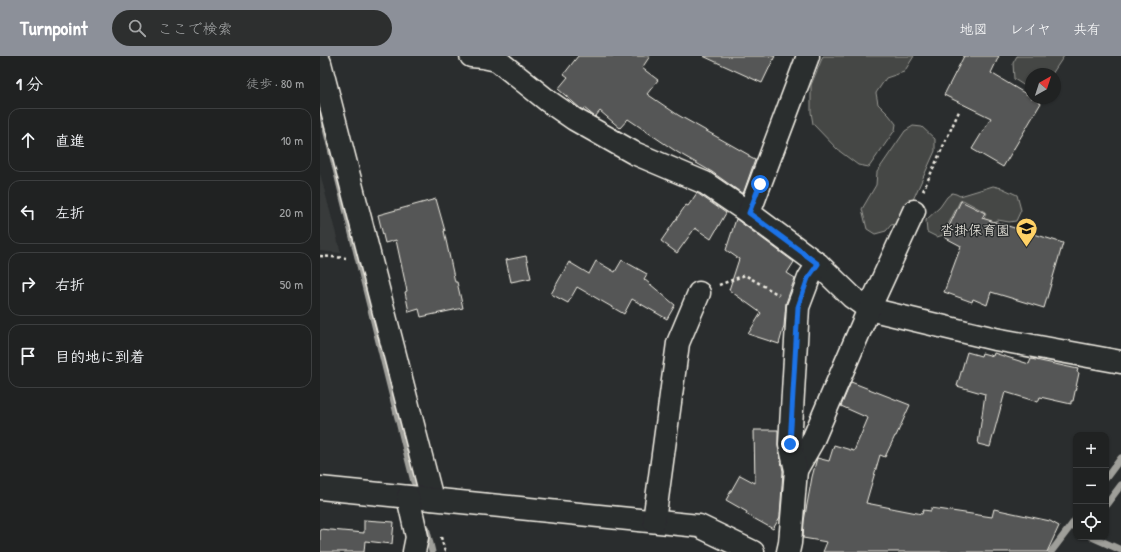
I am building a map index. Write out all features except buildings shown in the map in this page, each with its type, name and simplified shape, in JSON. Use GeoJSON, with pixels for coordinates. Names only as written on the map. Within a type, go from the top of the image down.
{"type":"FeatureCollection","features":[{"type":"Feature","properties":{"kind":"street"},"geometry":{"type":"LineString","coordinates":[[471,56],[497,58],[548,101],[574,119],[634,153],[705,183],[749,213],[818,264],[852,297],[869,309],[995,339],[1121,362]]}},
{"type":"Feature","properties":{"kind":"street"},"geometry":{"type":"LineString","coordinates":[[749,213],[808,56]]}},
{"type":"Feature","properties":{"kind":"street"},"geometry":{"type":"LineString","coordinates":[[320,63],[432,499]]}},
{"type":"Feature","properties":{"kind":"street"},"geometry":{"type":"LineString","coordinates":[[796,470],[812,442],[869,309],[914,211]]}},
{"type":"Feature","properties":{"kind":"street"},"geometry":{"type":"LineString","coordinates":[[788,552],[796,470],[790,444],[798,307],[808,278],[818,264]]}},
{"type":"Feature","properties":{"kind":"street"},"geometry":{"type":"LineString","coordinates":[[654,521],[678,343],[699,293]]}},
{"type":"Feature","properties":{"kind":"street"},"geometry":{"type":"LineString","coordinates":[[320,488],[699,526],[753,552]]}},
{"type":"Feature","properties":{"kind":"street"},"geometry":{"type":"LineString","coordinates":[[408,497],[417,537],[414,552]]}},
{"type":"Feature","properties":{"kind":"path"},"geometry":{"type":"LineString","coordinates":[[914,211],[960,109]]}},
{"type":"Feature","properties":{"kind":"path"},"geometry":{"type":"LineString","coordinates":[[320,256],[347,258]]}},
{"type":"Feature","properties":{"kind":"path"},"geometry":{"type":"LineString","coordinates":[[699,293],[745,275],[798,307]]}},
{"type":"Feature","properties":{"kind":"shaded area"},"geometry":{"type":"Polygon","coordinates":[[[823,56],[914,56],[904,72],[886,78],[876,93],[878,104],[896,124],[895,130],[869,167],[858,165],[838,150],[813,124],[811,112],[811,85],[823,56]]]}},
{"type":"Feature","properties":{"kind":"shaded area"},"geometry":{"type":"Polygon","coordinates":[[[1017,56],[1064,56],[1056,68],[1025,68],[1025,86],[1014,79],[1013,63],[1017,56]]]}},
{"type":"Feature","properties":{"kind":"shaded area"},"geometry":{"type":"Polygon","coordinates":[[[913,126],[922,127],[935,139],[935,151],[903,222],[891,225],[886,231],[875,234],[867,229],[862,209],[876,185],[877,172],[905,131],[913,126]]]}},
{"type":"Feature","properties":{"kind":"shaded area"},"geometry":{"type":"Polygon","coordinates":[[[320,173],[341,253],[320,251],[320,173]]]}},
{"type":"Feature","properties":{"kind":"shaded area"},"geometry":{"type":"Polygon","coordinates":[[[993,186],[1002,188],[1017,195],[1021,210],[1016,221],[995,221],[987,246],[1019,297],[1016,300],[999,288],[970,249],[986,214],[985,212],[963,200],[960,201],[943,235],[937,237],[927,232],[926,220],[952,193],[960,196],[993,186]]]}},
{"type":"Feature","properties":{"kind":"waterway"},"geometry":{"type":"LineString","coordinates":[[321,109],[414,482]]}},
{"type":"Feature","properties":{"kind":"waterway"},"geometry":{"type":"LineString","coordinates":[[1109,474],[1121,458]]}},
{"type":"Feature","properties":{"kind":"waterway"},"geometry":{"type":"LineString","coordinates":[[1107,504],[1121,485]]}},
{"type":"Feature","properties":{"kind":"waterway"},"geometry":{"type":"LineString","coordinates":[[1051,552],[1073,523]]}},
{"type":"Feature","properties":{"kind":"waterway"},"geometry":{"type":"LineString","coordinates":[[426,527],[432,552]]}},
{"type":"Feature","properties":{"kind":"waterway"},"geometry":{"type":"LineString","coordinates":[[1099,540],[1121,550]]}},
{"type":"Feature","properties":{"kind":"place","name":"沓掛保育園"},"geometry":{"type":"Point","coordinates":[1026,248]}},
{"type":"Feature","properties":{"kind":"route"},"geometry":{"type":"LineString","coordinates":[[760,184],[749,213],[818,264],[808,278],[798,307],[790,444]]}}]}
